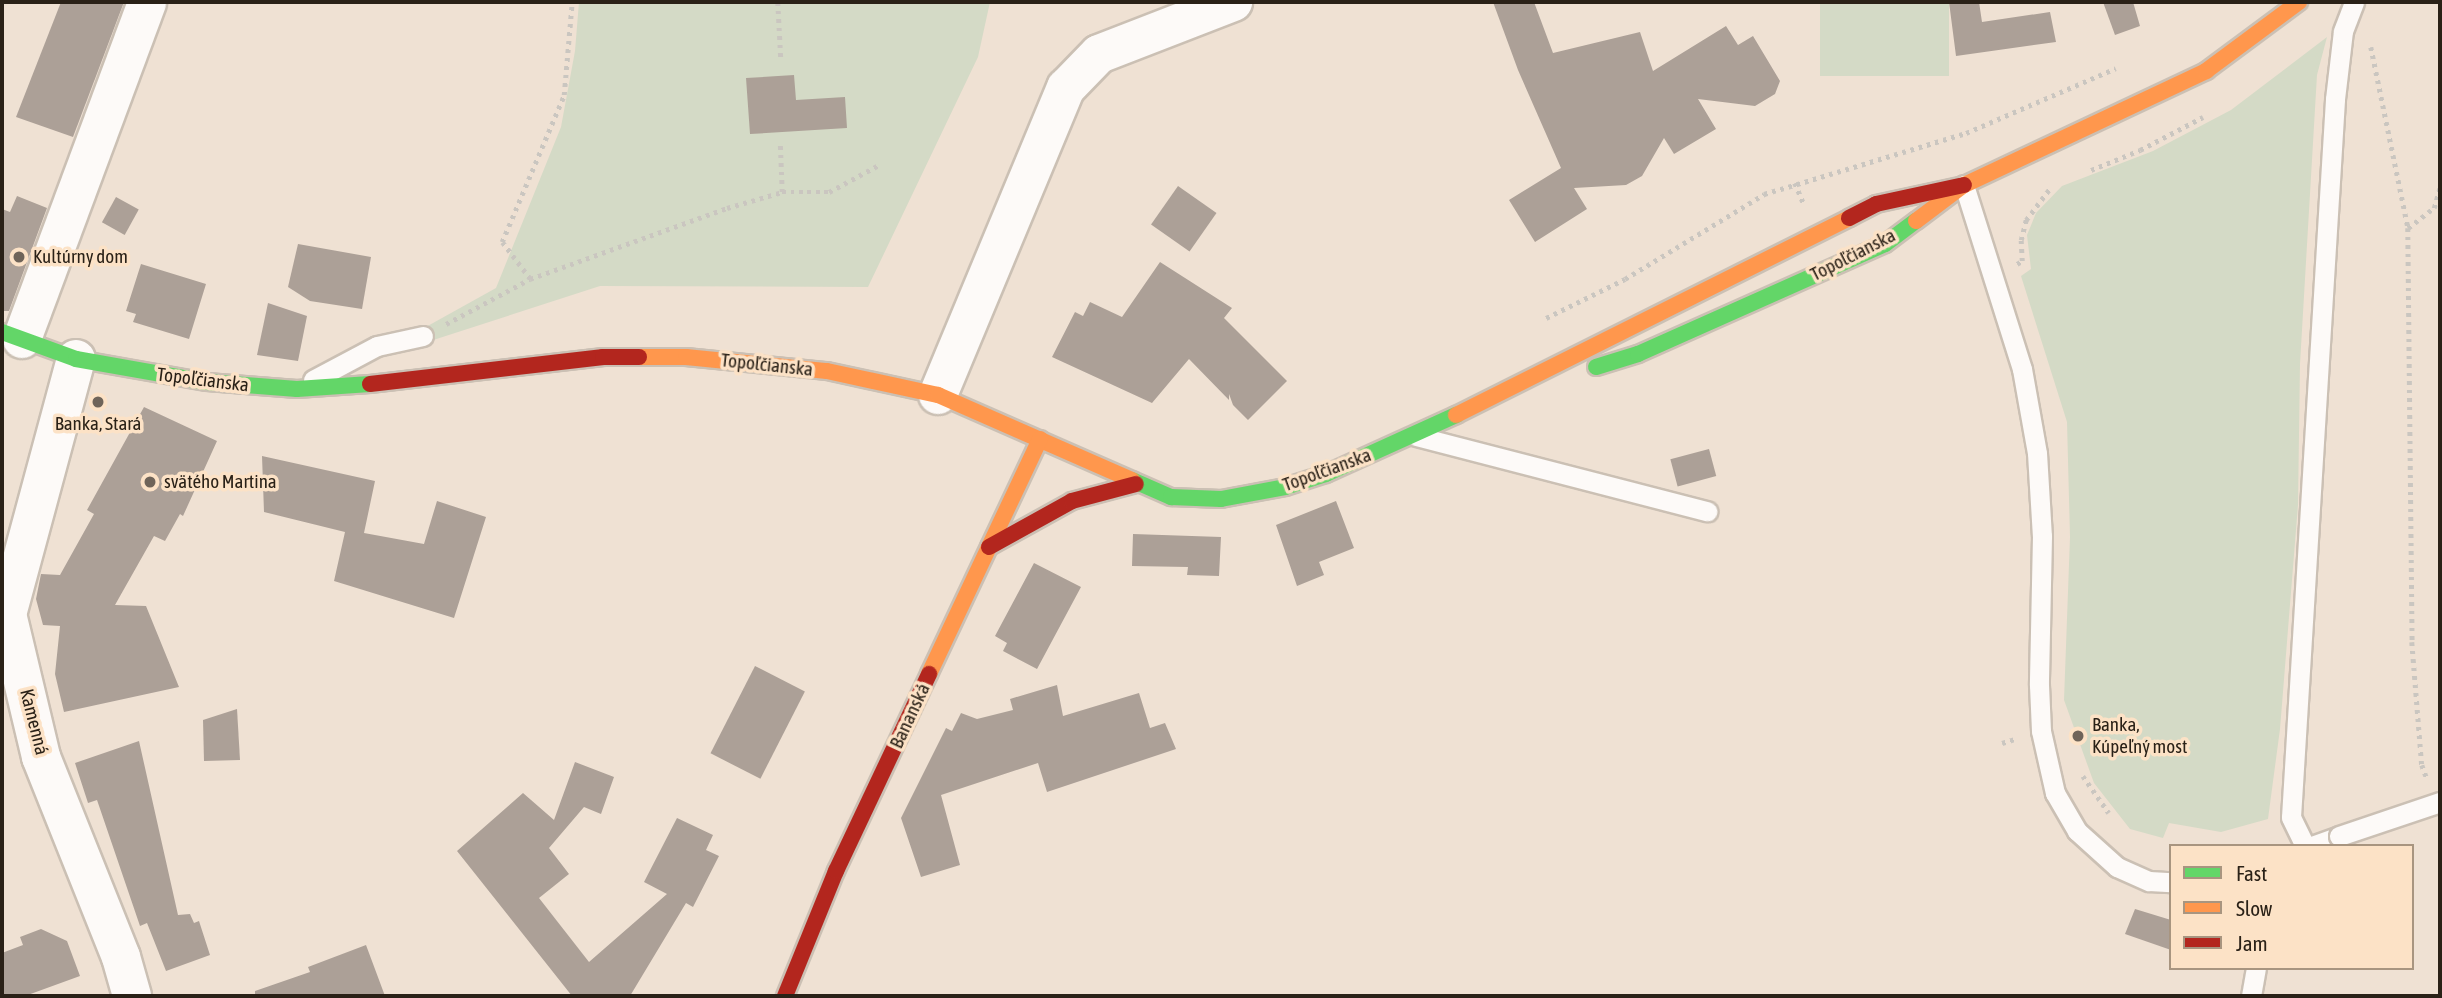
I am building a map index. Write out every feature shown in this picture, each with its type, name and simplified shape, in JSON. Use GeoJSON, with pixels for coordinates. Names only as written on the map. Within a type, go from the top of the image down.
{"type":"FeatureCollection","features":[{"type":"Feature","properties":{"kind":"main road","name":"Topoľčianska"},"geometry":{"type":"LineString","coordinates":[[1498,396],[1638,354],[1885,244],[1964,185],[2206,71],[2299,2]]}},
{"type":"Feature","properties":{"kind":"main road","name":"Topoľčianska"},"geometry":{"type":"LineString","coordinates":[[12,335],[76,359],[207,382],[297,389],[340,388],[603,357],[686,357],[827,371],[939,395],[1136,484],[1171,497],[1221,499],[1285,487],[1326,474],[1498,396],[1876,204],[1964,185]]}},
{"type":"Feature","properties":{"kind":"main road","name":"Bananská"},"geometry":{"type":"LineString","coordinates":[[785,996],[836,872],[1040,439]]}},
{"type":"Feature","properties":{"kind":"main road"},"geometry":{"type":"LineString","coordinates":[[989,547],[1072,501],[1136,484]]}},
{"type":"Feature","properties":{"kind":"street"},"geometry":{"type":"LineString","coordinates":[[12,335],[146,2]]}},
{"type":"Feature","properties":{"kind":"street"},"geometry":{"type":"LineString","coordinates":[[939,395],[1066,88],[1100,54],[1233,2]]}},
{"type":"Feature","properties":{"kind":"street","name":"Kamenná"},"geometry":{"type":"LineString","coordinates":[[76,359],[4,615],[41,757],[121,957],[132,996]]}},
{"type":"Feature","properties":{"kind":"lane"},"geometry":{"type":"LineString","coordinates":[[2304,844],[2291,817],[2292,790],[2335,99],[2343,31],[2354,2]]}},
{"type":"Feature","properties":{"kind":"lane"},"geometry":{"type":"LineString","coordinates":[[1964,185],[2022,369],[2036,453],[2042,536],[2041,732],[2055,793],[2077,831],[2117,867],[2149,881],[2169,882]]}},
{"type":"Feature","properties":{"kind":"lane"},"geometry":{"type":"LineString","coordinates":[[297,389],[377,346],[423,336]]}},
{"type":"Feature","properties":{"kind":"lane"},"geometry":{"type":"LineString","coordinates":[[1415,435],[1707,511]]}},
{"type":"Feature","properties":{"kind":"lane"},"geometry":{"type":"LineString","coordinates":[[2317,844],[2440,802]]}},
{"type":"Feature","properties":{"kind":"lane"},"geometry":{"type":"LineString","coordinates":[[2250,996],[2256,970]]}},
{"type":"Feature","properties":{"kind":"path"},"geometry":{"type":"LineString","coordinates":[[530,278],[502,242],[564,95],[572,2]]}},
{"type":"Feature","properties":{"kind":"path"},"geometry":{"type":"LineString","coordinates":[[778,2],[780,59]]}},
{"type":"Feature","properties":{"kind":"path"},"geometry":{"type":"LineString","coordinates":[[2370,42],[2407,228],[2412,642],[2422,765]]}},
{"type":"Feature","properties":{"kind":"path"},"geometry":{"type":"LineString","coordinates":[[2083,173],[2140,150],[2208,115]]}},
{"type":"Feature","properties":{"kind":"path"},"geometry":{"type":"LineString","coordinates":[[779,143],[782,192]]}},
{"type":"Feature","properties":{"kind":"path"},"geometry":{"type":"LineString","coordinates":[[423,336],[530,278],[727,208],[782,192],[829,192],[877,166]]}},
{"type":"Feature","properties":{"kind":"path"},"geometry":{"type":"LineString","coordinates":[[1993,276],[2022,261],[2021,240],[2026,220],[2049,188],[2061,183]]}},
{"type":"Feature","properties":{"kind":"path"},"geometry":{"type":"LineString","coordinates":[[2407,228],[2434,208],[2440,187]]}},
{"type":"Feature","properties":{"kind":"green space"},"geometry":{"type":"Polygon","coordinates":[[[579,2],[990,2],[978,57],[868,287],[600,286],[424,343],[424,328],[496,288],[561,127],[575,51],[579,2]]]}},
{"type":"Feature","properties":{"kind":"green space"},"geometry":{"type":"Polygon","coordinates":[[[1820,2],[1949,2],[1949,76],[1820,76],[1820,2]]]}},
{"type":"Feature","properties":{"kind":"green space"},"geometry":{"type":"Polygon","coordinates":[[[2327,37],[2317,75],[2300,364],[2298,505],[2280,729],[2268,819],[2221,832],[2169,823],[2163,838],[2130,829],[2094,783],[2064,700],[2070,537],[2067,422],[2021,276],[2031,269],[2027,235],[2036,213],[2062,186],[2153,151],[2231,110],[2327,37]]]}},
{"type":"Feature","properties":{"kind":"building"},"geometry":{"type":"Polygon","coordinates":[[[61,2],[124,2],[73,137],[16,117],[61,2]]]}},
{"type":"Feature","properties":{"kind":"building"},"geometry":{"type":"Polygon","coordinates":[[[1493,2],[1534,2],[1553,53],[1640,32],[1653,71],[1726,26],[1738,45],[1753,36],[1780,81],[1775,94],[1755,106],[1698,99],[1716,129],[1674,154],[1664,138],[1642,176],[1626,185],[1574,188],[1587,209],[1535,242],[1509,200],[1561,168],[1518,70],[1493,2]]]}},
{"type":"Feature","properties":{"kind":"building"},"geometry":{"type":"Polygon","coordinates":[[[1949,2],[1979,2],[1982,22],[2050,12],[2056,42],[1956,56],[1949,2]]]}},
{"type":"Feature","properties":{"kind":"building"},"geometry":{"type":"Polygon","coordinates":[[[2103,2],[2133,2],[2140,26],[2115,35],[2103,2]]]}},
{"type":"Feature","properties":{"kind":"building"},"geometry":{"type":"Polygon","coordinates":[[[794,75],[796,100],[845,97],[847,128],[750,134],[746,78],[794,75]]]}},
{"type":"Feature","properties":{"kind":"building"},"geometry":{"type":"Polygon","coordinates":[[[1178,186],[1217,213],[1190,251],[1151,225],[1178,186]]]}},
{"type":"Feature","properties":{"kind":"building","name":"Kultúrny dom"},"geometry":{"type":"Polygon","coordinates":[[[17,196],[47,208],[9,311],[2,311],[2,209],[10,212],[17,196]]]}},
{"type":"Feature","properties":{"kind":"building"},"geometry":{"type":"Polygon","coordinates":[[[116,197],[139,210],[125,235],[102,222],[116,197]]]}},
{"type":"Feature","properties":{"kind":"building"},"geometry":{"type":"Polygon","coordinates":[[[298,244],[371,257],[362,309],[310,301],[288,287],[298,244]]]}},
{"type":"Feature","properties":{"kind":"building"},"geometry":{"type":"Polygon","coordinates":[[[1160,262],[1232,308],[1224,318],[1287,381],[1248,420],[1233,405],[1229,394],[1229,400],[1189,359],[1152,403],[1052,357],[1075,312],[1083,316],[1090,302],[1122,317],[1160,262]]]}},
{"type":"Feature","properties":{"kind":"building"},"geometry":{"type":"Polygon","coordinates":[[[141,264],[206,284],[189,339],[133,322],[136,314],[126,311],[141,264]]]}},
{"type":"Feature","properties":{"kind":"building"},"geometry":{"type":"Polygon","coordinates":[[[268,303],[307,316],[298,361],[257,355],[268,303]]]}},
{"type":"Feature","properties":{"kind":"building"},"geometry":{"type":"Polygon","coordinates":[[[144,407],[217,441],[183,516],[180,514],[165,541],[154,536],[115,605],[146,606],[179,687],[64,712],[55,674],[60,626],[43,625],[36,599],[41,574],[60,575],[94,514],[87,510],[144,407]]]}},
{"type":"Feature","properties":{"kind":"building"},"geometry":{"type":"Polygon","coordinates":[[[1709,449],[1716,476],[1678,486],[1670,459],[1709,449]]]}},
{"type":"Feature","properties":{"kind":"building"},"geometry":{"type":"Polygon","coordinates":[[[262,456],[375,481],[364,533],[424,544],[437,501],[486,517],[454,618],[334,581],[345,532],[264,512],[262,456]]]}},
{"type":"Feature","properties":{"kind":"building"},"geometry":{"type":"Polygon","coordinates":[[[1336,501],[1354,548],[1319,562],[1324,575],[1297,586],[1276,525],[1336,501]]]}},
{"type":"Feature","properties":{"kind":"building"},"geometry":{"type":"Polygon","coordinates":[[[1133,534],[1221,537],[1219,576],[1187,575],[1188,567],[1132,566],[1133,534]]]}},
{"type":"Feature","properties":{"kind":"building"},"geometry":{"type":"Polygon","coordinates":[[[1034,563],[1081,587],[1037,669],[1003,651],[1007,643],[995,636],[1034,563]]]}},
{"type":"Feature","properties":{"kind":"building"},"geometry":{"type":"Polygon","coordinates":[[[755,666],[805,691],[760,779],[711,753],[755,666]]]}},
{"type":"Feature","properties":{"kind":"building"},"geometry":{"type":"Polygon","coordinates":[[[1057,685],[1063,716],[1139,693],[1150,728],[1165,723],[1176,749],[1047,792],[1038,763],[941,795],[960,865],[921,877],[901,818],[946,728],[952,731],[961,713],[977,719],[1013,710],[1010,699],[1057,685]]]}},
{"type":"Feature","properties":{"kind":"building"},"geometry":{"type":"Polygon","coordinates":[[[237,709],[240,760],[204,761],[203,720],[237,709]]]}},
{"type":"Feature","properties":{"kind":"building"},"geometry":{"type":"Polygon","coordinates":[[[139,741],[178,915],[190,914],[194,923],[199,921],[210,955],[166,971],[147,923],[140,926],[97,800],[88,803],[75,763],[139,741]]]}},
{"type":"Feature","properties":{"kind":"building"},"geometry":{"type":"Polygon","coordinates":[[[575,762],[614,777],[601,814],[584,807],[549,848],[569,874],[539,898],[589,962],[667,894],[644,882],[677,818],[713,835],[706,850],[719,856],[693,907],[686,903],[630,996],[572,996],[457,851],[523,793],[554,820],[575,762]]]}},
{"type":"Feature","properties":{"kind":"building"},"geometry":{"type":"Polygon","coordinates":[[[2135,909],[2169,919],[2169,949],[2125,934],[2135,909]]]}},
{"type":"Feature","properties":{"kind":"building"},"geometry":{"type":"Polygon","coordinates":[[[41,929],[67,941],[80,976],[25,996],[2,996],[2,953],[23,945],[20,937],[41,929]]]}},
{"type":"Feature","properties":{"kind":"building"},"geometry":{"type":"Polygon","coordinates":[[[366,945],[385,996],[255,996],[255,991],[310,972],[308,967],[366,945]]]}},
{"type":"Feature","properties":{"kind":"traffic: fast"},"geometry":{"type":"LineString","coordinates":[[1596,367],[1638,354],[1885,244],[1916,221]]}},
{"type":"Feature","properties":{"kind":"traffic: fast"},"geometry":{"type":"LineString","coordinates":[[2,332],[76,359],[207,382],[297,389],[370,384]]}},
{"type":"Feature","properties":{"kind":"traffic: fast"},"geometry":{"type":"LineString","coordinates":[[1132,480],[1171,497],[1221,499],[1285,487],[1326,474],[1456,415]]}},
{"type":"Feature","properties":{"kind":"traffic: slow"},"geometry":{"type":"LineString","coordinates":[[1916,221],[1964,185],[2206,71],[2299,2]]}},
{"type":"Feature","properties":{"kind":"traffic: slow"},"geometry":{"type":"LineString","coordinates":[[1456,415],[1849,218]]}},
{"type":"Feature","properties":{"kind":"traffic: slow"},"geometry":{"type":"LineString","coordinates":[[639,357],[686,357],[827,371],[938,395],[1132,480]]}},
{"type":"Feature","properties":{"kind":"traffic: slow"},"geometry":{"type":"LineString","coordinates":[[929,674],[1040,439]]}},
{"type":"Feature","properties":{"kind":"traffic: jam"},"geometry":{"type":"LineString","coordinates":[[1849,218],[1876,204],[1964,185]]}},
{"type":"Feature","properties":{"kind":"traffic: jam"},"geometry":{"type":"LineString","coordinates":[[370,384],[603,357],[639,357]]}},
{"type":"Feature","properties":{"kind":"traffic: jam"},"geometry":{"type":"LineString","coordinates":[[989,547],[1072,501],[1136,484]]}},
{"type":"Feature","properties":{"kind":"traffic: jam"},"geometry":{"type":"LineString","coordinates":[[785,996],[836,871],[929,674]]}},
{"type":"Feature","properties":{"kind":"place","name":"Kultúrny dom"},"geometry":{"type":"Point","coordinates":[19,257]}},
{"type":"Feature","properties":{"kind":"place","name":"Banka, Stará"},"geometry":{"type":"Point","coordinates":[98,402]}},
{"type":"Feature","properties":{"kind":"place","name":"svätého Martina"},"geometry":{"type":"Point","coordinates":[150,482]}},
{"type":"Feature","properties":{"kind":"place","name":"Banka, Kúpeľný most"},"geometry":{"type":"Point","coordinates":[2078,736]}}]}
